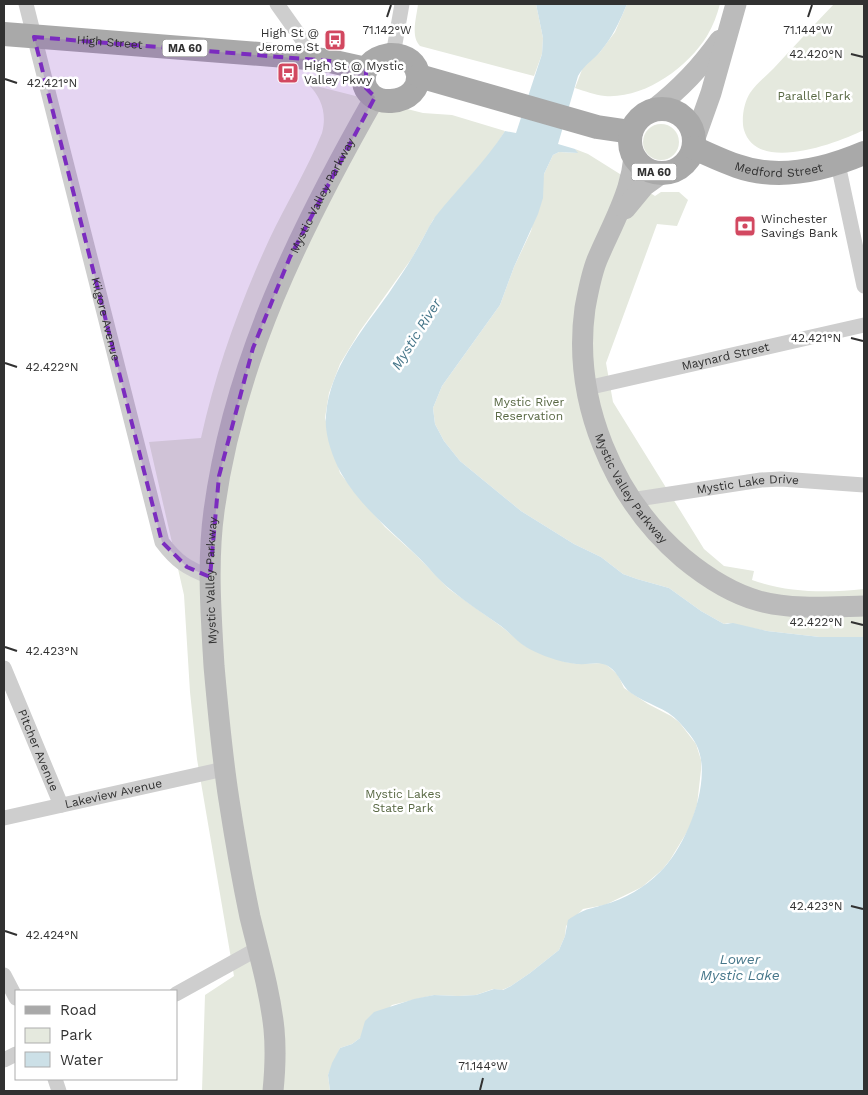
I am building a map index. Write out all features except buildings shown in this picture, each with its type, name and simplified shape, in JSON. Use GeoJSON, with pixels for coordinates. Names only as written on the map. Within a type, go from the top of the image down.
{"type":"FeatureCollection","features":[{"type":"Feature","properties":{"kind":"main road"},"geometry":{"type":"LineString","coordinates":[[694,143],[711,93],[736,4]]}},
{"type":"Feature","properties":{"kind":"main road"},"geometry":{"type":"LineString","coordinates":[[419,76],[574,121],[597,127],[631,132],[641,117],[653,110],[703,64],[730,25]]}},
{"type":"Feature","properties":{"kind":"main road","name":"High Street"},"geometry":{"type":"LineString","coordinates":[[4,34],[316,59],[366,69]]}},
{"type":"Feature","properties":{"kind":"main road"},"geometry":{"type":"LineString","coordinates":[[393,55],[408,59],[414,65],[419,76],[416,88],[412,94],[405,98],[386,101],[375,97],[366,88],[364,78],[366,69],[376,58],[393,55]]}},
{"type":"Feature","properties":{"kind":"main road","name":"Mystic Valley Parkway"},"geometry":{"type":"LineString","coordinates":[[273,1091],[274,1031],[270,1004],[242,879],[224,769],[212,627],[210,577],[214,513],[219,476],[238,394],[271,302],[298,241],[330,177],[375,97]]}},
{"type":"Feature","properties":{"kind":"main road"},"geometry":{"type":"LineString","coordinates":[[653,110],[669,109],[679,113],[690,124],[694,143]]}},
{"type":"Feature","properties":{"kind":"main road","name":"MA 60"},"geometry":{"type":"LineString","coordinates":[[631,132],[630,144],[634,158],[646,169],[662,173],[670,172],[684,165],[688,160],[694,143]]}},
{"type":"Feature","properties":{"kind":"main road","name":"Medford Street"},"geometry":{"type":"LineString","coordinates":[[694,143],[737,166],[754,170],[792,173],[838,164],[864,153]]}},
{"type":"Feature","properties":{"kind":"main road","name":"Mystic Valley Parkway"},"geometry":{"type":"LineString","coordinates":[[634,158],[628,187],[591,277],[585,309],[582,348],[587,388],[593,414],[604,449],[614,471],[631,500],[664,542],[697,569],[724,587],[749,598],[779,605],[797,607],[864,606]]}},
{"type":"Feature","properties":{"kind":"main road","name":"Mystic Valley Parkway"},"geometry":{"type":"LineString","coordinates":[[614,223],[644,186],[662,173]]}},
{"type":"Feature","properties":{"kind":"street","name":"Kilgore Avenue"},"geometry":{"type":"LineString","coordinates":[[26,4],[162,542],[172,556],[186,568],[210,577]]}},
{"type":"Feature","properties":{"kind":"street"},"geometry":{"type":"LineString","coordinates":[[277,4],[316,59]]}},
{"type":"Feature","properties":{"kind":"street"},"geometry":{"type":"LineString","coordinates":[[393,55],[402,4]]}},
{"type":"Feature","properties":{"kind":"street"},"geometry":{"type":"LineString","coordinates":[[838,164],[864,286]]}},
{"type":"Feature","properties":{"kind":"street","name":"Maynard Street"},"geometry":{"type":"LineString","coordinates":[[587,388],[864,325]]}},
{"type":"Feature","properties":{"kind":"street","name":"Mystic Lake Drive"},"geometry":{"type":"LineString","coordinates":[[631,500],[761,480],[780,479],[864,485]]}},
{"type":"Feature","properties":{"kind":"street","name":"Pitcher Avenue"},"geometry":{"type":"LineString","coordinates":[[4,668],[61,805]]}},
{"type":"Feature","properties":{"kind":"street","name":"Lakeview Avenue"},"geometry":{"type":"LineString","coordinates":[[4,818],[224,769]]}},
{"type":"Feature","properties":{"kind":"street"},"geometry":{"type":"LineString","coordinates":[[178,993],[257,949]]}},
{"type":"Feature","properties":{"kind":"street"},"geometry":{"type":"LineString","coordinates":[[4,975],[15,996]]}},
{"type":"Feature","properties":{"kind":"highlighted area"},"geometry":{"type":"Polygon","coordinates":[[[34,37],[330,61],[366,69],[366,88],[375,97],[290,257],[253,348],[219,476],[210,577],[187,567],[162,542],[34,37]]]}},
{"type":"Feature","properties":{"kind":"green space"},"geometry":{"type":"Polygon","coordinates":[[[418,4],[536,4],[543,38],[542,54],[534,76],[420,46],[415,37],[418,4]]]}},
{"type":"Feature","properties":{"kind":"green space"},"geometry":{"type":"Polygon","coordinates":[[[627,4],[720,4],[707,36],[698,48],[676,70],[663,79],[649,87],[620,96],[593,94],[575,88],[583,67],[600,52],[615,32],[627,4]]]}},
{"type":"Feature","properties":{"kind":"green space","name":"Parallel Park"},"geometry":{"type":"Polygon","coordinates":[[[834,4],[864,4],[864,130],[836,142],[799,151],[781,153],[764,150],[752,143],[744,130],[743,116],[748,97],[755,86],[834,4]]]}},
{"type":"Feature","properties":{"kind":"green space","name":"Mystic Lakes State Park"},"geometry":{"type":"Polygon","coordinates":[[[308,84],[423,113],[452,115],[505,131],[493,150],[433,220],[412,258],[360,331],[340,364],[329,393],[325,418],[340,473],[385,527],[449,589],[525,646],[565,662],[579,664],[603,663],[618,675],[624,688],[679,722],[696,744],[701,760],[701,770],[697,805],[690,827],[662,870],[642,887],[605,905],[583,909],[566,926],[565,936],[559,950],[511,986],[502,990],[493,989],[476,995],[434,995],[392,1005],[360,1038],[352,1044],[340,1048],[328,1075],[330,1091],[202,1091],[205,995],[234,976],[197,759],[190,692],[184,595],[149,442],[201,438],[221,362],[248,288],[269,240],[322,133],[324,119],[322,107],[317,95],[308,84]]]}},
{"type":"Feature","properties":{"kind":"green space"},"geometry":{"type":"Polygon","coordinates":[[[661,124],[668,125],[674,129],[678,135],[678,149],[674,155],[668,159],[661,160],[654,159],[648,155],[644,149],[643,142],[644,135],[648,129],[654,125],[661,124]]]}},
{"type":"Feature","properties":{"kind":"green space","name":"Mystic River Reservation"},"geometry":{"type":"Polygon","coordinates":[[[575,149],[588,154],[655,196],[661,192],[679,192],[688,200],[677,226],[657,224],[606,363],[613,402],[704,549],[724,566],[754,571],[752,580],[766,584],[808,591],[864,589],[864,637],[820,637],[767,631],[728,623],[724,624],[701,611],[669,588],[623,574],[601,557],[574,544],[521,511],[460,461],[444,441],[435,424],[433,408],[442,386],[500,305],[514,267],[531,231],[544,174],[553,155],[559,152],[577,153],[575,149]]]}},
{"type":"Feature","properties":{"kind":"water","name":"Lower Mystic Lake"},"geometry":{"type":"Polygon","coordinates":[[[536,4],[627,4],[619,23],[608,41],[578,76],[558,144],[575,149],[578,153],[559,152],[553,155],[544,174],[543,198],[538,214],[514,267],[500,305],[442,386],[433,408],[435,424],[444,441],[460,461],[521,511],[574,544],[601,557],[623,574],[669,588],[701,611],[724,624],[733,623],[767,631],[820,637],[864,637],[864,1091],[330,1091],[328,1075],[340,1048],[352,1044],[360,1038],[365,1021],[374,1012],[414,999],[434,995],[476,995],[494,989],[503,990],[530,973],[559,950],[565,936],[568,920],[585,910],[627,896],[648,883],[660,872],[680,846],[695,811],[700,793],[701,758],[696,744],[674,717],[631,693],[614,671],[606,665],[599,663],[573,664],[531,650],[451,590],[376,517],[348,485],[338,467],[327,437],[326,415],[329,398],[334,381],[349,350],[404,270],[435,217],[505,131],[516,133],[542,54],[543,38],[536,4]]]}},
{"type":"Feature","properties":{"kind":"place","name":"High St @ Jerome St"},"geometry":{"type":"Point","coordinates":[335,40]}},
{"type":"Feature","properties":{"kind":"place","name":"High St @ Mystic Valley Pkwy"},"geometry":{"type":"Point","coordinates":[288,73]}},
{"type":"Feature","properties":{"kind":"place","name":"Winchester Savings Bank"},"geometry":{"type":"Point","coordinates":[745,226]}},
{"type":"Feature","properties":{"kind":"water label","name":"Mystic River"},"geometry":{"type":"Point","coordinates":[416,334]}}]}
